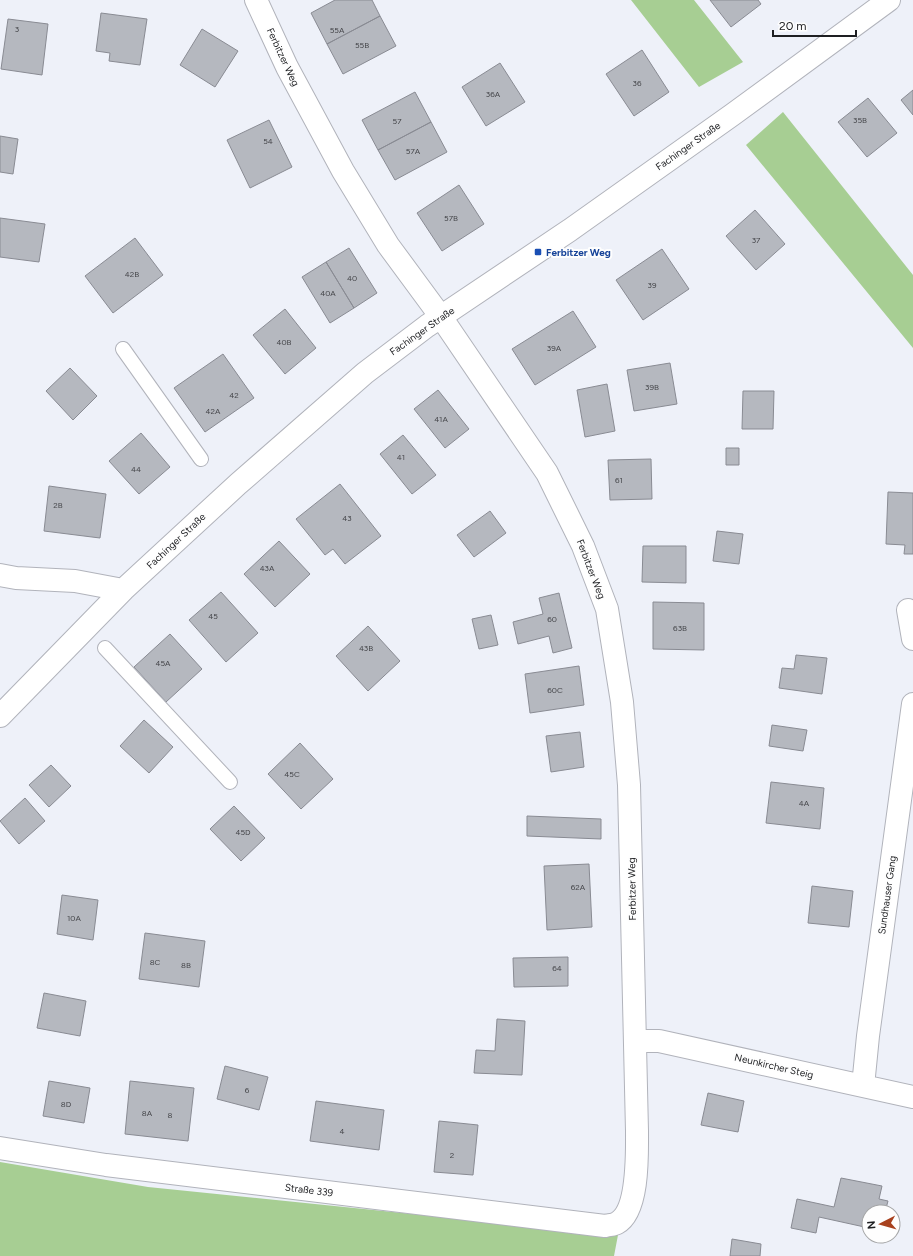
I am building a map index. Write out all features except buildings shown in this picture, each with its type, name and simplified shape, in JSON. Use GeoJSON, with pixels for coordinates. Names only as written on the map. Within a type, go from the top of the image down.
{"type":"FeatureCollection","features":[{"type":"Feature","properties":{"kind":"street","name":"Ferbitzer Weg"},"geometry":{"type":"LineString","coordinates":[[256,0],[287,67],[343,171],[388,245],[441,317],[547,473],[583,546],[607,608],[622,702],[629,785],[638,1163],[633,1195],[626,1213],[617,1223]]}},
{"type":"Feature","properties":{"kind":"street","name":"Fachinger Straße"},"geometry":{"type":"LineString","coordinates":[[0,716],[123,590],[238,484],[365,373],[427,326],[570,230],[725,120],[889,0]]}},
{"type":"Feature","properties":{"kind":"street"},"geometry":{"type":"LineString","coordinates":[[0,575],[16,578],[75,581],[123,590]]}},
{"type":"Feature","properties":{"kind":"street"},"geometry":{"type":"LineString","coordinates":[[908,610],[913,639]]}},
{"type":"Feature","properties":{"kind":"street","name":"Sundhauser Gang"},"geometry":{"type":"LineString","coordinates":[[863,1086],[868,1036],[913,704]]}},
{"type":"Feature","properties":{"kind":"street","name":"Neunkircher Steig"},"geometry":{"type":"LineString","coordinates":[[635,1041],[659,1041],[913,1097]]}},
{"type":"Feature","properties":{"kind":"street","name":"Straße 339"},"geometry":{"type":"LineString","coordinates":[[0,1148],[106,1165],[605,1226],[617,1223]]}},
{"type":"Feature","properties":{"kind":"lane"},"geometry":{"type":"LineString","coordinates":[[123,349],[201,459]]}},
{"type":"Feature","properties":{"kind":"lane"},"geometry":{"type":"LineString","coordinates":[[105,648],[230,782]]}},
{"type":"Feature","properties":{"kind":"green space"},"geometry":{"type":"Polygon","coordinates":[[[631,0],[694,0],[743,62],[699,87],[631,0]]]}},
{"type":"Feature","properties":{"kind":"green space"},"geometry":{"type":"Polygon","coordinates":[[[783,112],[913,275],[913,348],[746,145],[783,112]]]}},
{"type":"Feature","properties":{"kind":"green space"},"geometry":{"type":"Polygon","coordinates":[[[0,1162],[148,1187],[618,1235],[614,1256],[0,1256],[0,1162]]]}},
{"type":"Feature","properties":{"kind":"place","name":"Ferbitzer Weg"},"geometry":{"type":"Point","coordinates":[538,252]}}]}
